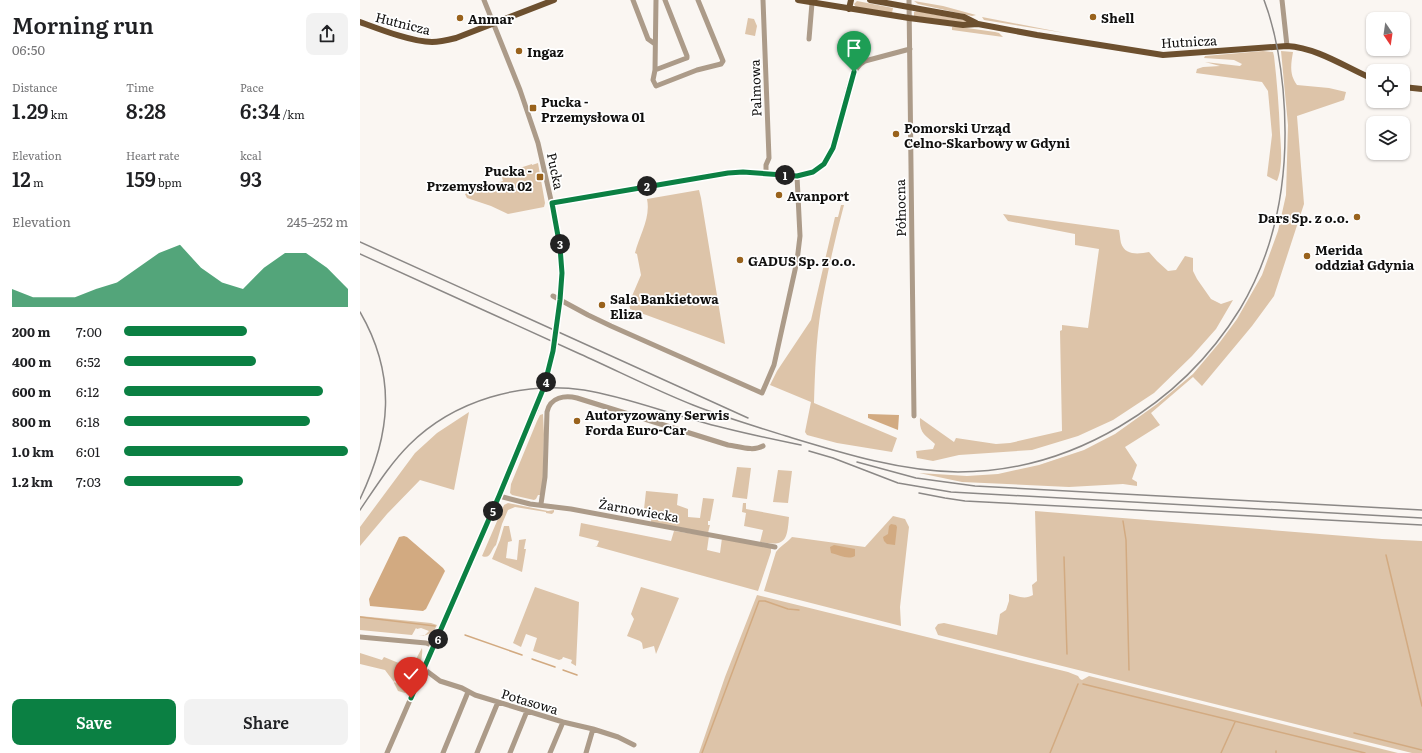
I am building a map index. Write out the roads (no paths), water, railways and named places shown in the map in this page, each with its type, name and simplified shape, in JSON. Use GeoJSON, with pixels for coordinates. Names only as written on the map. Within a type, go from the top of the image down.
{"type":"FeatureCollection","features":[{"type":"Feature","properties":{"kind":"main road","name":"Hutnicza"},"geometry":{"type":"LineString","coordinates":[[360,22],[383,31],[423,41],[441,41],[456,38],[554,0]]}},
{"type":"Feature","properties":{"kind":"main road","name":"Hutnicza"},"geometry":{"type":"LineString","coordinates":[[798,0],[909,18],[963,25],[978,24],[1163,54],[1287,46],[1307,49],[1366,76]]}},
{"type":"Feature","properties":{"kind":"main road"},"geometry":{"type":"LineString","coordinates":[[849,9],[851,0]]}},
{"type":"Feature","properties":{"kind":"main road","name":"Hutnicza"},"geometry":{"type":"LineString","coordinates":[[870,0],[909,3],[964,17],[978,24]]}},
{"type":"Feature","properties":{"kind":"main road"},"geometry":{"type":"LineString","coordinates":[[1410,88],[1422,89]]}},
{"type":"Feature","properties":{"kind":"street","name":"Pucka"},"geometry":{"type":"LineString","coordinates":[[387,753],[536,410],[550,366],[561,285],[562,273],[560,247],[552,203],[535,132],[484,0]]}},
{"type":"Feature","properties":{"kind":"street"},"geometry":{"type":"LineString","coordinates":[[633,0],[648,39],[655,44]]}},
{"type":"Feature","properties":{"kind":"street"},"geometry":{"type":"LineString","coordinates":[[656,0],[655,70],[653,80],[656,86],[696,70],[721,64],[723,61],[698,0]]}},
{"type":"Feature","properties":{"kind":"street"},"geometry":{"type":"LineString","coordinates":[[655,70],[684,59],[687,56],[665,0]]}},
{"type":"Feature","properties":{"kind":"street","name":"Palmowa"},"geometry":{"type":"LineString","coordinates":[[763,0],[769,158],[766,165],[766,174]]}},
{"type":"Feature","properties":{"kind":"street"},"geometry":{"type":"LineString","coordinates":[[1282,0],[1287,46]]}},
{"type":"Feature","properties":{"kind":"street"},"geometry":{"type":"LineString","coordinates":[[809,40],[812,3]]}},
{"type":"Feature","properties":{"kind":"street","name":"Północna"},"geometry":{"type":"LineString","coordinates":[[909,3],[914,416]]}},
{"type":"Feature","properties":{"kind":"street"},"geometry":{"type":"LineString","coordinates":[[552,203],[728,173],[797,176],[811,173],[824,164],[831,155],[851,79],[858,65],[872,59],[910,49]]}},
{"type":"Feature","properties":{"kind":"street"},"geometry":{"type":"LineString","coordinates":[[554,296],[611,326],[762,393],[774,365],[797,261],[800,236],[797,176]]}},
{"type":"Feature","properties":{"kind":"street"},"geometry":{"type":"LineString","coordinates":[[541,504],[545,477],[546,416],[549,406],[557,399],[562,397],[569,396],[720,443],[751,448],[763,446]]}},
{"type":"Feature","properties":{"kind":"street","name":"Żarnowiecka"},"geometry":{"type":"LineString","coordinates":[[499,496],[530,504],[541,504],[775,547]]}},
{"type":"Feature","properties":{"kind":"street"},"geometry":{"type":"LineString","coordinates":[[360,637],[434,646]]}},
{"type":"Feature","properties":{"kind":"street","name":"Potasowa"},"geometry":{"type":"LineString","coordinates":[[424,669],[440,681],[462,688],[468,692],[562,722],[593,729],[618,737],[634,745]]}},
{"type":"Feature","properties":{"kind":"street"},"geometry":{"type":"LineString","coordinates":[[443,753],[468,692]]}},
{"type":"Feature","properties":{"kind":"street"},"geometry":{"type":"LineString","coordinates":[[477,753],[498,702]]}},
{"type":"Feature","properties":{"kind":"street"},"geometry":{"type":"LineString","coordinates":[[510,753],[527,711]]}},
{"type":"Feature","properties":{"kind":"street"},"geometry":{"type":"LineString","coordinates":[[550,753],[562,722]]}},
{"type":"Feature","properties":{"kind":"street"},"geometry":{"type":"LineString","coordinates":[[586,753],[593,729]]}},
{"type":"Feature","properties":{"kind":"waterway"},"geometry":{"type":"LineString","coordinates":[[1123,521],[1126,540],[1129,670]]}},
{"type":"Feature","properties":{"kind":"waterway"},"geometry":{"type":"LineString","coordinates":[[1386,555],[1422,706]]}},
{"type":"Feature","properties":{"kind":"waterway"},"geometry":{"type":"LineString","coordinates":[[1064,557],[1067,654]]}},
{"type":"Feature","properties":{"kind":"waterway"},"geometry":{"type":"LineString","coordinates":[[702,753],[759,601],[765,601],[788,609],[799,610]]}},
{"type":"Feature","properties":{"kind":"waterway"},"geometry":{"type":"LineString","coordinates":[[360,617],[435,626]]}},
{"type":"Feature","properties":{"kind":"waterway"},"geometry":{"type":"LineString","coordinates":[[465,635],[522,655]]}},
{"type":"Feature","properties":{"kind":"waterway"},"geometry":{"type":"LineString","coordinates":[[532,659],[555,667]]}},
{"type":"Feature","properties":{"kind":"waterway"},"geometry":{"type":"LineString","coordinates":[[563,670],[577,675]]}},
{"type":"Feature","properties":{"kind":"waterway"},"geometry":{"type":"LineString","coordinates":[[1050,753],[1078,684]]}},
{"type":"Feature","properties":{"kind":"waterway"},"geometry":{"type":"LineString","coordinates":[[1083,684],[1365,753]]}},
{"type":"Feature","properties":{"kind":"waterway"},"geometry":{"type":"LineString","coordinates":[[1221,753],[1235,722]]}},
{"type":"Feature","properties":{"kind":"waterway"},"geometry":{"type":"LineString","coordinates":[[1354,733],[1422,750]]}},
{"type":"Feature","properties":{"kind":"railway"},"geometry":{"type":"LineString","coordinates":[[360,254],[679,399],[727,417],[849,455],[892,465],[936,471],[958,472],[1000,469],[1042,460],[1082,446],[1120,426],[1155,403],[1187,375],[1216,344],[1240,309],[1254,283],[1265,257],[1273,230],[1279,203],[1285,146],[1285,118],[1280,66],[1274,33],[1264,0]]}},
{"type":"Feature","properties":{"kind":"railway"},"geometry":{"type":"LineString","coordinates":[[360,242],[748,418]]}},
{"type":"Feature","properties":{"kind":"railway"},"geometry":{"type":"LineString","coordinates":[[360,312],[372,336],[380,359],[386,405],[378,451],[360,499]]}},
{"type":"Feature","properties":{"kind":"railway"},"geometry":{"type":"LineString","coordinates":[[360,510],[395,460],[427,429],[468,405],[490,397],[537,388],[561,388],[598,393],[724,428],[801,445]]}},
{"type":"Feature","properties":{"kind":"railway"},"geometry":{"type":"LineString","coordinates":[[809,451],[833,458],[898,483],[951,492],[1422,518]]}},
{"type":"Feature","properties":{"kind":"railway"},"geometry":{"type":"LineString","coordinates":[[857,462],[916,478],[975,486],[1422,510]]}},
{"type":"Feature","properties":{"kind":"railway"},"geometry":{"type":"LineString","coordinates":[[919,493],[965,501],[1422,525]]}},
{"type":"Feature","properties":{"kind":"place","name":"Shell"},"geometry":{"type":"Point","coordinates":[1093,17]}},
{"type":"Feature","properties":{"kind":"place","name":"Anmar"},"geometry":{"type":"Point","coordinates":[460,18]}},
{"type":"Feature","properties":{"kind":"place","name":"Ingaz"},"geometry":{"type":"Point","coordinates":[519,51]}},
{"type":"Feature","properties":{"kind":"place","name":"Pucka - Przemysłowa 01"},"geometry":{"type":"Point","coordinates":[533,108]}},
{"type":"Feature","properties":{"kind":"place","name":"Pomorski Urząd Celno-Skarbowy w Gdyni"},"geometry":{"type":"Point","coordinates":[896,134]}},
{"type":"Feature","properties":{"kind":"place","name":"Pucka - Przemysłowa 02"},"geometry":{"type":"Point","coordinates":[540,177]}},
{"type":"Feature","properties":{"kind":"place","name":"Avanport"},"geometry":{"type":"Point","coordinates":[779,195]}},
{"type":"Feature","properties":{"kind":"place","name":"Dars Sp. z o.o."},"geometry":{"type":"Point","coordinates":[1357,217]}},
{"type":"Feature","properties":{"kind":"place","name":"Merida oddział Gdynia"},"geometry":{"type":"Point","coordinates":[1307,256]}},
{"type":"Feature","properties":{"kind":"place","name":"GADUS Sp. z o.o."},"geometry":{"type":"Point","coordinates":[740,260]}},
{"type":"Feature","properties":{"kind":"place","name":"Sala Bankietowa Eliza"},"geometry":{"type":"Point","coordinates":[602,305]}},
{"type":"Feature","properties":{"kind":"place","name":"Autoryzowany Serwis Forda Euro-Car"},"geometry":{"type":"Point","coordinates":[577,421]}}]}
